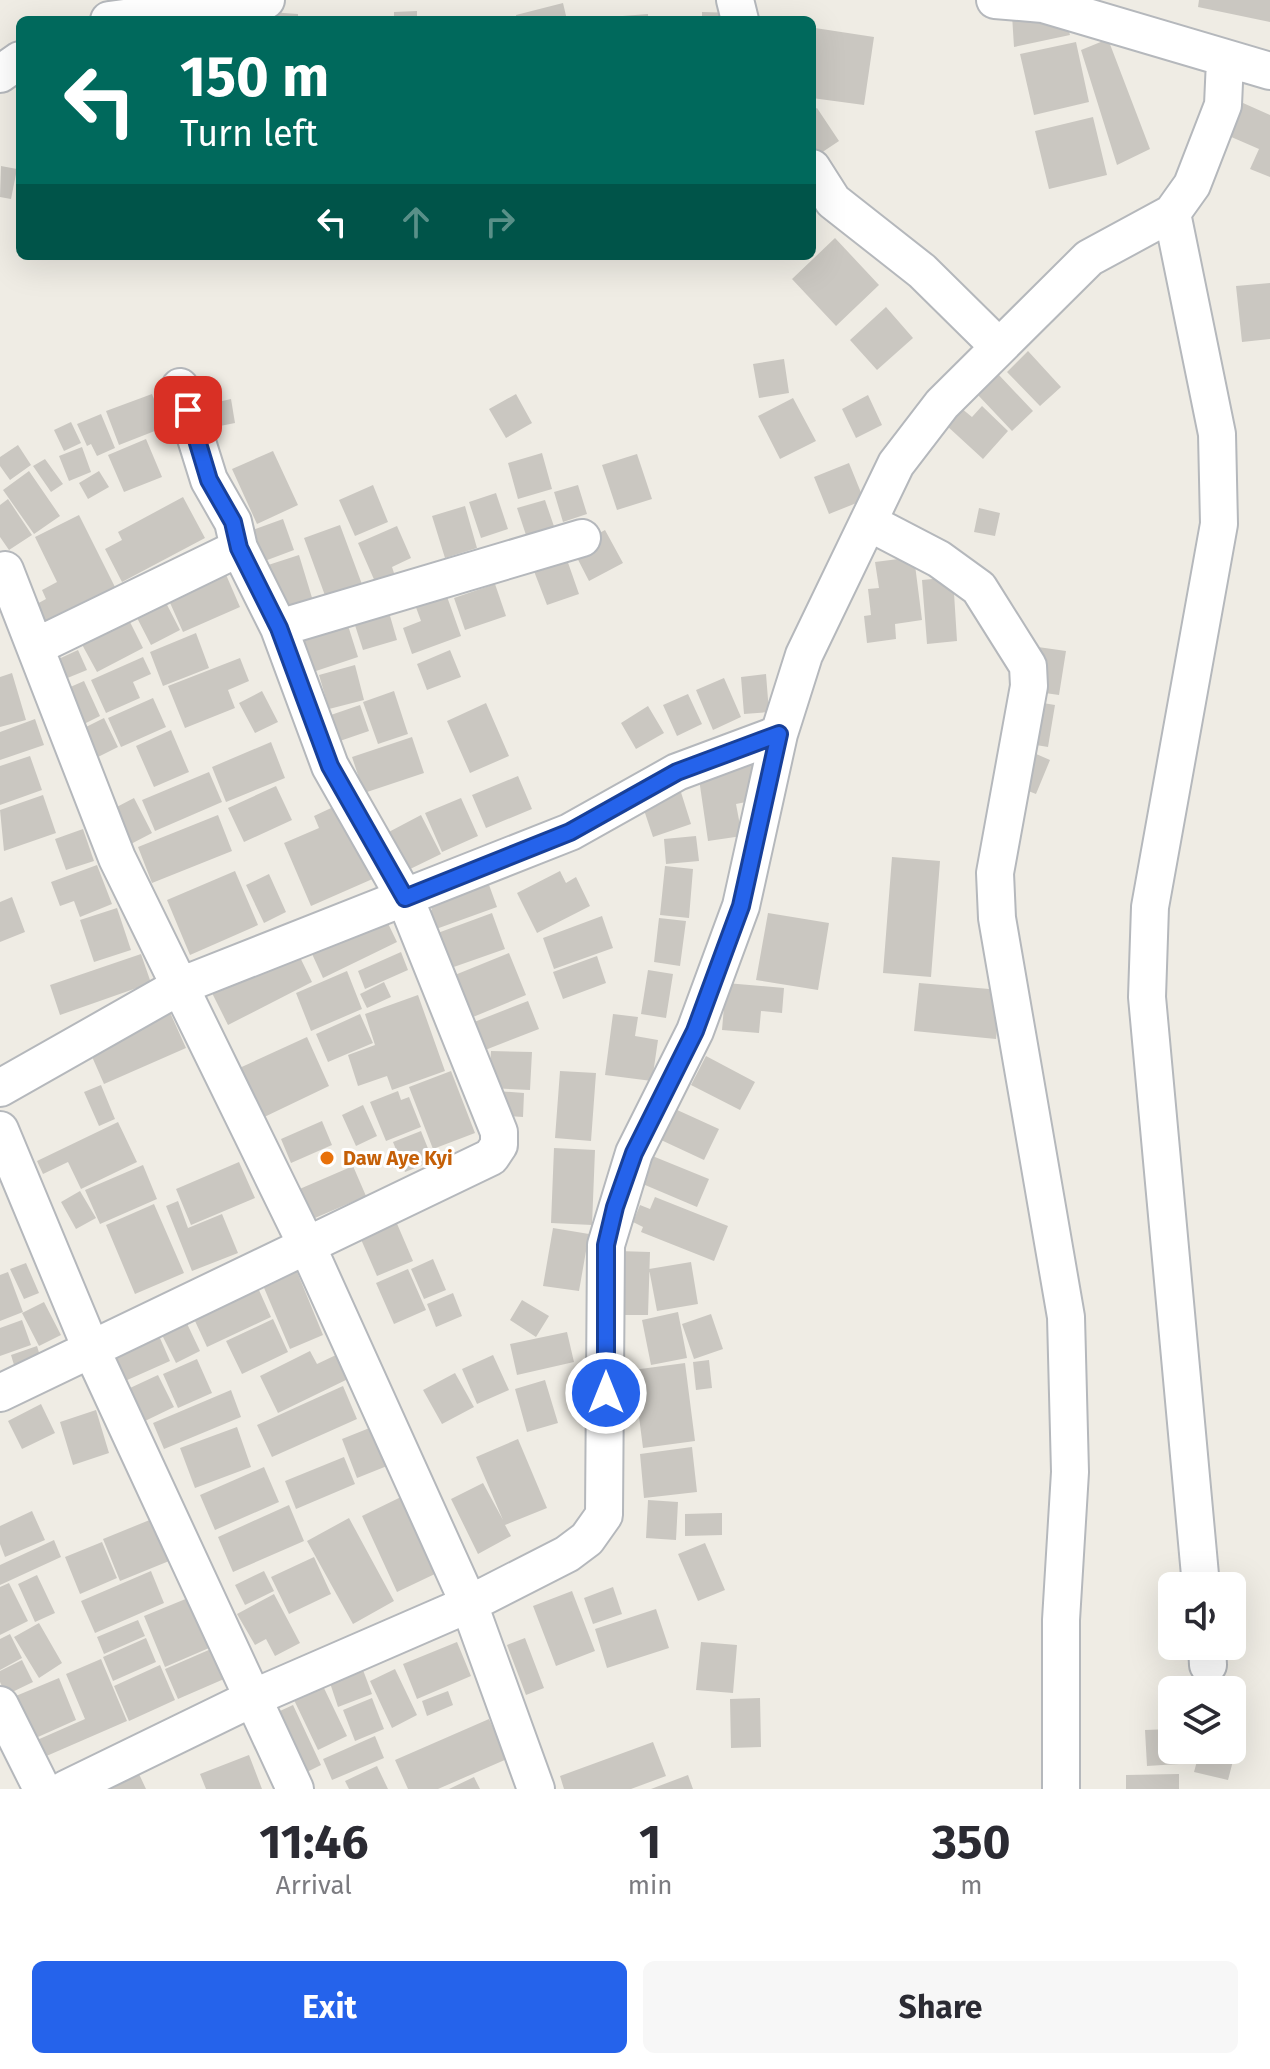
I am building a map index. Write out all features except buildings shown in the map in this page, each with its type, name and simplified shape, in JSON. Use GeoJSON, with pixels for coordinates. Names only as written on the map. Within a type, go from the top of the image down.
{"type":"FeatureCollection","features":[{"type":"Feature","properties":{"kind":"street"},"geometry":{"type":"LineString","coordinates":[[140,16],[266,0]]}},
{"type":"Feature","properties":{"kind":"street"},"geometry":{"type":"LineString","coordinates":[[995,0],[1042,2],[1225,60],[1270,71]]}},
{"type":"Feature","properties":{"kind":"street"},"geometry":{"type":"LineString","coordinates":[[66,1789],[255,1697],[469,1604],[567,1554],[587,1539],[604,1515],[606,1245],[634,1153],[695,1031],[741,906],[779,734],[804,655],[896,464],[942,404],[997,345],[1089,258],[1172,213],[1192,185],[1223,105],[1225,60]]}},
{"type":"Feature","properties":{"kind":"street"},"geometry":{"type":"LineString","coordinates":[[816,174],[833,201],[922,271],[997,345]]}},
{"type":"Feature","properties":{"kind":"street"},"geometry":{"type":"LineString","coordinates":[[1172,213],[1217,434],[1219,524],[1150,907],[1147,997],[1200,1572]]}},
{"type":"Feature","properties":{"kind":"street"},"geometry":{"type":"LineString","coordinates":[[0,1393],[308,1248],[491,1157],[499,1145],[499,1132],[405,898],[330,766],[279,628],[239,548],[233,522],[209,480],[180,387]]}},
{"type":"Feature","properties":{"kind":"street"},"geometry":{"type":"LineString","coordinates":[[868,522],[939,559],[979,588],[1028,666],[1029,686],[995,873],[997,918],[1066,1317],[1070,1472],[1061,1620],[1061,1789]]}},
{"type":"Feature","properties":{"kind":"street"},"geometry":{"type":"LineString","coordinates":[[279,628],[582,538]]}},
{"type":"Feature","properties":{"kind":"street"},"geometry":{"type":"LineString","coordinates":[[35,647],[239,548]]}},
{"type":"Feature","properties":{"kind":"street"},"geometry":{"type":"LineString","coordinates":[[5,570],[117,858],[308,1248],[469,1604],[536,1789]]}},
{"type":"Feature","properties":{"kind":"street"},"geometry":{"type":"LineString","coordinates":[[0,1088],[180,986],[570,832],[677,772],[779,734]]}},
{"type":"Feature","properties":{"kind":"street"},"geometry":{"type":"LineString","coordinates":[[0,1130],[92,1351],[295,1789]]}},
{"type":"Feature","properties":{"kind":"street"},"geometry":{"type":"LineString","coordinates":[[0,1705],[42,1789]]}},
{"type":"Feature","properties":{"kind":"place","name":"Daw Aye Kyi"},"geometry":{"type":"Point","coordinates":[327,1158]}},
{"type":"Feature","properties":{"kind":"route"},"geometry":{"type":"LineString","coordinates":[[188,410],[209,480],[233,522],[239,548],[279,628],[330,766],[405,898],[570,832],[677,772],[779,734],[741,906],[695,1031],[634,1153],[615,1207],[606,1245],[606,1393]]}}]}
